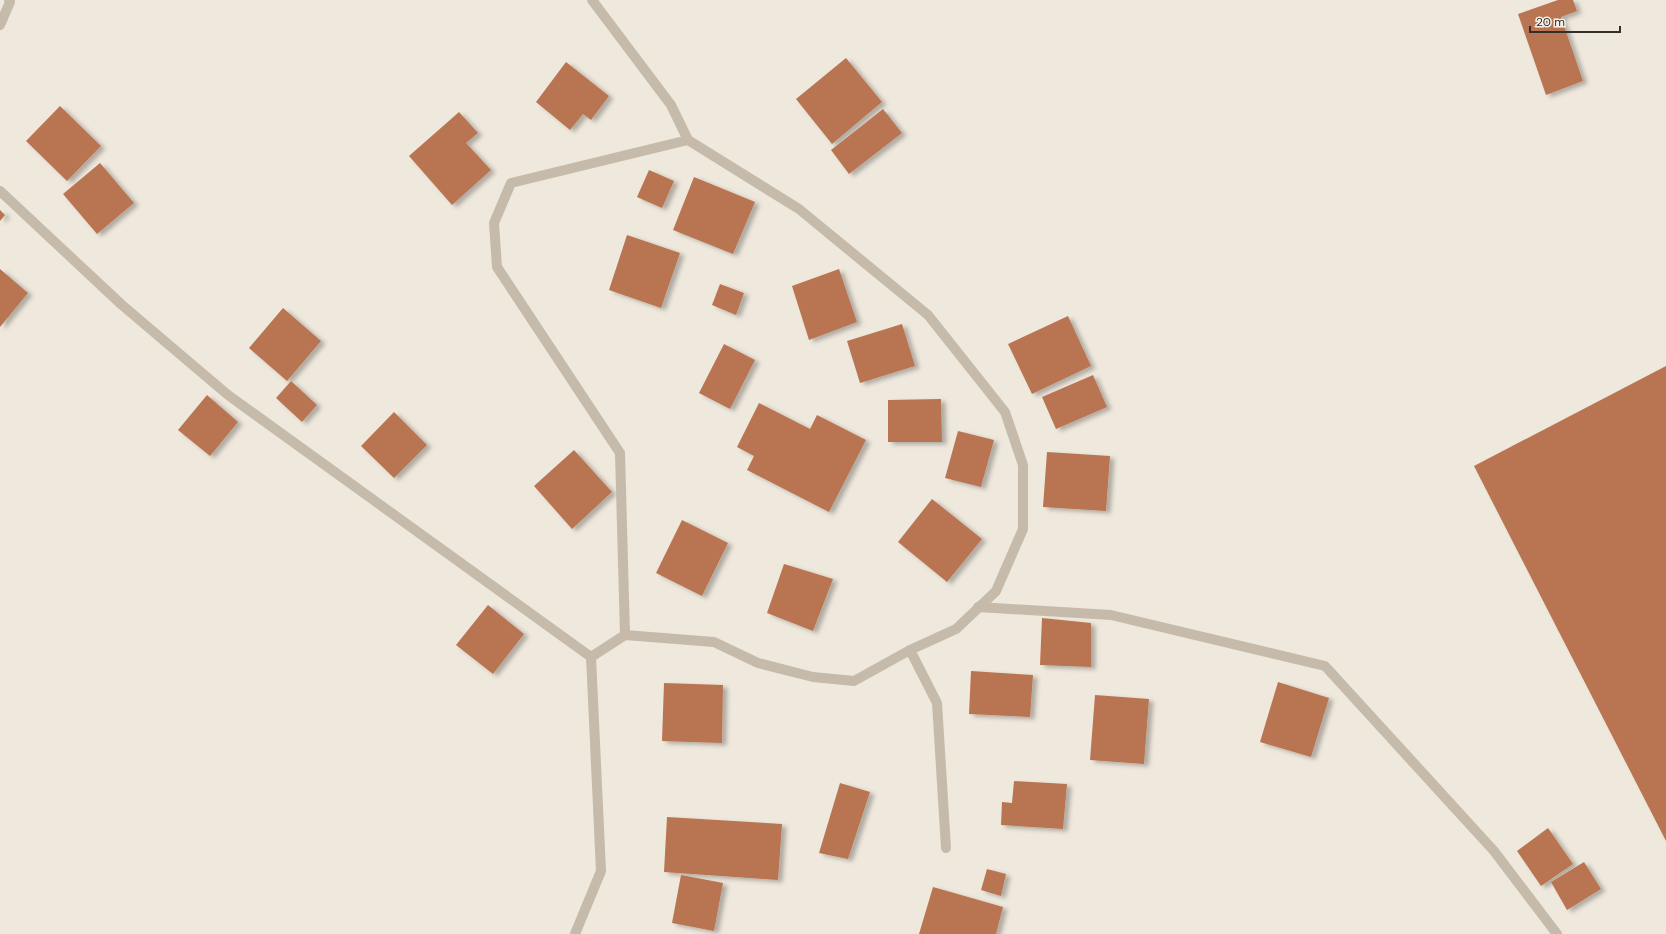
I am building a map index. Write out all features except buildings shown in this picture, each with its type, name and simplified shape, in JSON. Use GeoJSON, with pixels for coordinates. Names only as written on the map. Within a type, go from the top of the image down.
{"type":"FeatureCollection","features":[{"type":"Feature","properties":{"kind":"street"},"geometry":{"type":"LineString","coordinates":[[0,25],[10,2],[9,0]]}},
{"type":"Feature","properties":{"kind":"street"},"geometry":{"type":"LineString","coordinates":[[591,656],[625,635],[714,642],[758,663],[813,677],[854,681],[910,650],[956,629],[996,591],[1023,529],[1023,465],[1005,412],[928,314],[799,209],[688,140],[671,105],[592,0]]}},
{"type":"Feature","properties":{"kind":"street"},"geometry":{"type":"LineString","coordinates":[[625,635],[620,453],[497,267],[494,223],[511,183],[688,140]]}},
{"type":"Feature","properties":{"kind":"street"},"geometry":{"type":"LineString","coordinates":[[0,191],[122,305],[228,394],[591,656]]}},
{"type":"Feature","properties":{"kind":"street"},"geometry":{"type":"LineString","coordinates":[[978,607],[1110,615],[1325,666],[1494,851],[1557,934]]}},
{"type":"Feature","properties":{"kind":"street"},"geometry":{"type":"LineString","coordinates":[[910,650],[937,703],[946,848]]}},
{"type":"Feature","properties":{"kind":"street"},"geometry":{"type":"LineString","coordinates":[[575,934],[601,871],[591,656]]}}]}
